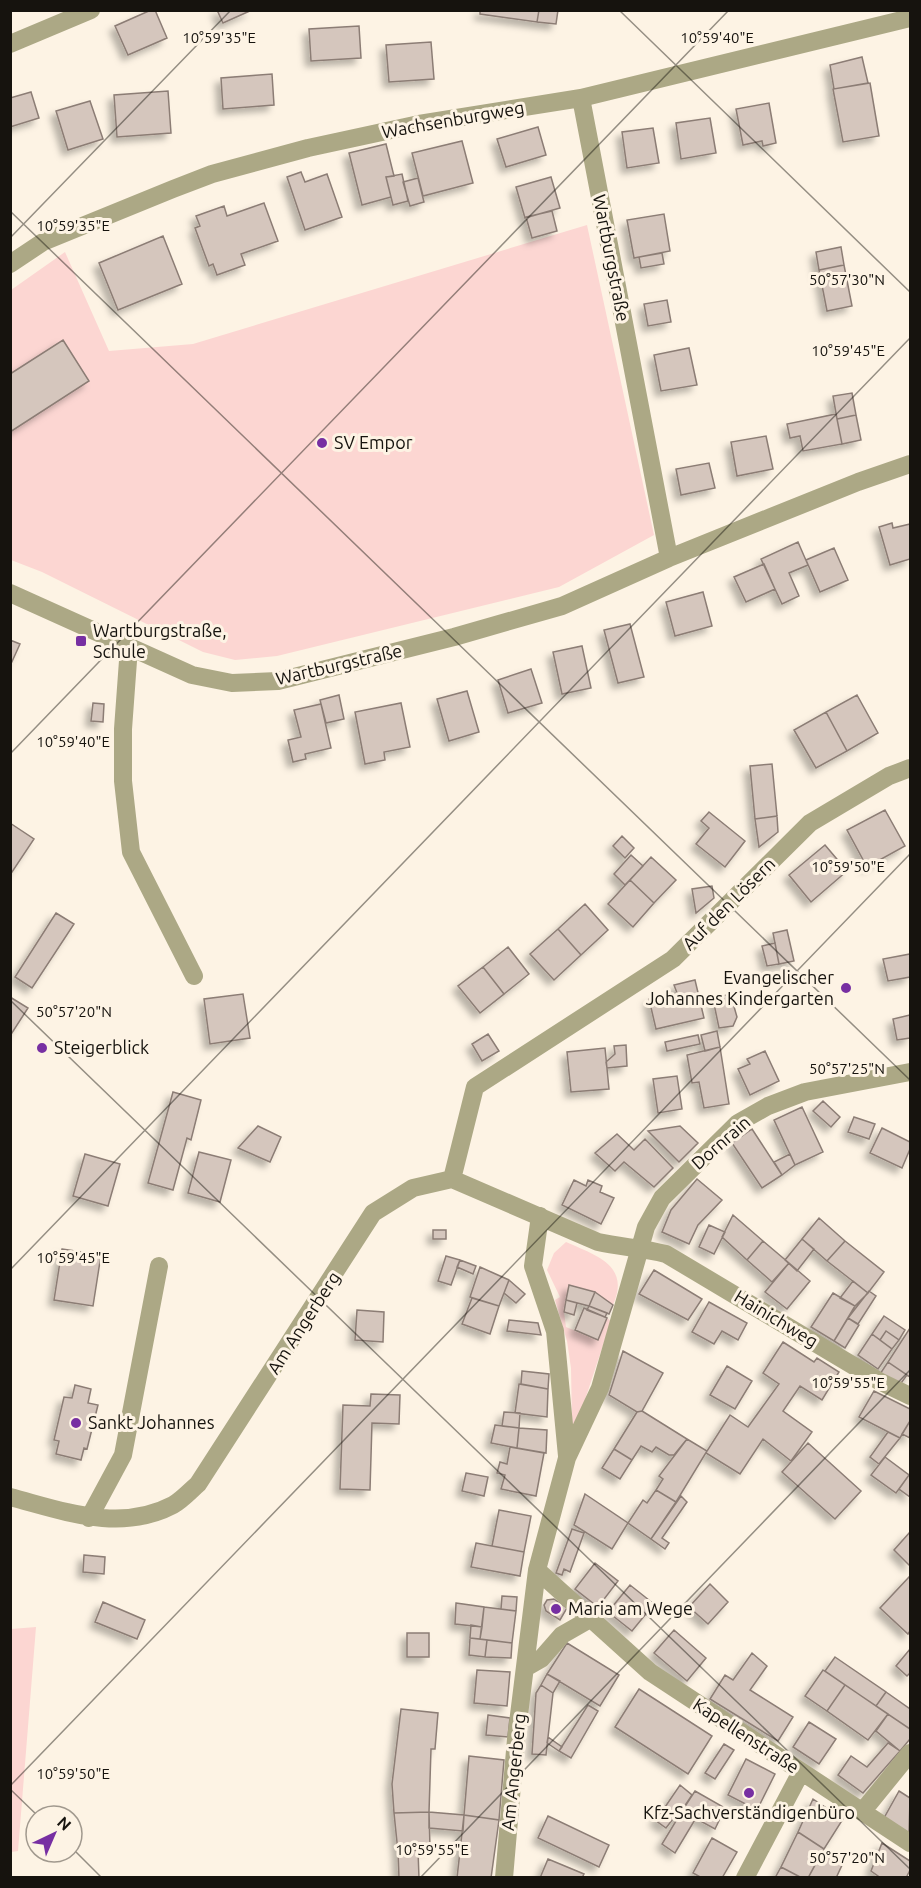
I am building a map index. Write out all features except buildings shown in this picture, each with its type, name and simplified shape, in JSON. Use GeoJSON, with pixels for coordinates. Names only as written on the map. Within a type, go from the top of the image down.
{"type":"FeatureCollection","features":[{"type":"Feature","properties":{"kind":"street"},"geometry":{"type":"LineString","coordinates":[[10,44],[91,10]]}},
{"type":"Feature","properties":{"kind":"street","name":"Wachsenburgweg"},"geometry":{"type":"LineString","coordinates":[[10,264],[43,242],[212,174],[308,148],[387,131],[581,98],[910,18]]}},
{"type":"Feature","properties":{"kind":"street","name":"Wartburgstraße"},"geometry":{"type":"LineString","coordinates":[[581,98],[669,558]]}},
{"type":"Feature","properties":{"kind":"street","name":"Wartburgstraße"},"geometry":{"type":"LineString","coordinates":[[10,593],[192,675],[232,683],[278,681],[454,638],[562,606],[669,558],[858,482],[910,464]]}},
{"type":"Feature","properties":{"kind":"street"},"geometry":{"type":"LineString","coordinates":[[129,647],[123,729],[123,781],[131,852],[194,976]]}},
{"type":"Feature","properties":{"kind":"street","name":"Auf den Lösern"},"geometry":{"type":"LineString","coordinates":[[452,1179],[475,1088],[673,959],[810,823],[889,776],[910,768]]}},
{"type":"Feature","properties":{"kind":"street","name":"Dornrain"},"geometry":{"type":"LineString","coordinates":[[639,1247],[662,1198],[738,1123],[768,1106],[805,1092],[910,1072]]}},
{"type":"Feature","properties":{"kind":"street"},"geometry":{"type":"LineString","coordinates":[[452,1179],[598,1242],[622,1247],[639,1247]]}},
{"type":"Feature","properties":{"kind":"street","name":"Am Angerberg"},"geometry":{"type":"LineString","coordinates":[[10,1497],[89,1518],[127,1519],[152,1514],[175,1504],[198,1484],[373,1214],[413,1188],[452,1179]]}},
{"type":"Feature","properties":{"kind":"street","name":"Am Angerberg"},"geometry":{"type":"LineString","coordinates":[[540,1216],[532,1266],[555,1330],[567,1458]]}},
{"type":"Feature","properties":{"kind":"street","name":"Am Angerberg"},"geometry":{"type":"LineString","coordinates":[[504,1878],[516,1739],[527,1667],[537,1570],[567,1458],[600,1388],[639,1247]]}},
{"type":"Feature","properties":{"kind":"street","name":"Hainichweg"},"geometry":{"type":"LineString","coordinates":[[639,1247],[666,1254],[879,1381],[910,1396]]}},
{"type":"Feature","properties":{"kind":"street"},"geometry":{"type":"LineString","coordinates":[[89,1518],[123,1455],[159,1266]]}},
{"type":"Feature","properties":{"kind":"street","name":"Kapellenstraße"},"geometry":{"type":"LineString","coordinates":[[537,1570],[650,1672],[910,1843]]}},
{"type":"Feature","properties":{"kind":"street"},"geometry":{"type":"LineString","coordinates":[[527,1667],[541,1659],[562,1635],[590,1619]]}},
{"type":"Feature","properties":{"kind":"street"},"geometry":{"type":"LineString","coordinates":[[862,1812],[910,1753]]}},
{"type":"Feature","properties":{"kind":"street"},"geometry":{"type":"LineString","coordinates":[[745,1878],[801,1772]]}},
{"type":"Feature","properties":{"kind":"shaded area","name":"SV Empor"},"geometry":{"type":"Polygon","coordinates":[[[587,225],[654,535],[559,587],[277,656],[235,660],[203,652],[42,572],[11,560],[11,290],[65,252],[109,351],[193,344],[587,225]]]}},
{"type":"Feature","properties":{"kind":"shaded area"},"geometry":{"type":"Polygon","coordinates":[[[566,1242],[607,1263],[614,1271],[617,1280],[613,1305],[595,1292],[569,1285],[564,1312],[566,1327],[598,1340],[607,1318],[611,1321],[576,1427],[572,1424],[571,1368],[567,1341],[555,1300],[560,1297],[547,1270],[554,1253],[566,1242]]]}},
{"type":"Feature","properties":{"kind":"shaded area"},"geometry":{"type":"Polygon","coordinates":[[[36,1627],[18,1851],[11,1852],[11,1629],[36,1627]]]}},
{"type":"Feature","properties":{"kind":"place","name":"SV Empor"},"geometry":{"type":"Point","coordinates":[322,443]}},
{"type":"Feature","properties":{"kind":"place","name":"Wartburgstraße, Schule"},"geometry":{"type":"Point","coordinates":[81,641]}},
{"type":"Feature","properties":{"kind":"place","name":"Evangelischer Johannes Kindergarten"},"geometry":{"type":"Point","coordinates":[846,988]}},
{"type":"Feature","properties":{"kind":"place","name":"Steigerblick"},"geometry":{"type":"Point","coordinates":[42,1048]}},
{"type":"Feature","properties":{"kind":"place","name":"Sankt Johannes"},"geometry":{"type":"Point","coordinates":[76,1423]}},
{"type":"Feature","properties":{"kind":"place","name":"Maria am Wege"},"geometry":{"type":"Point","coordinates":[556,1609]}},
{"type":"Feature","properties":{"kind":"place","name":"Kfz-Sachverständigenbüro"},"geometry":{"type":"Point","coordinates":[749,1793]}}]}
